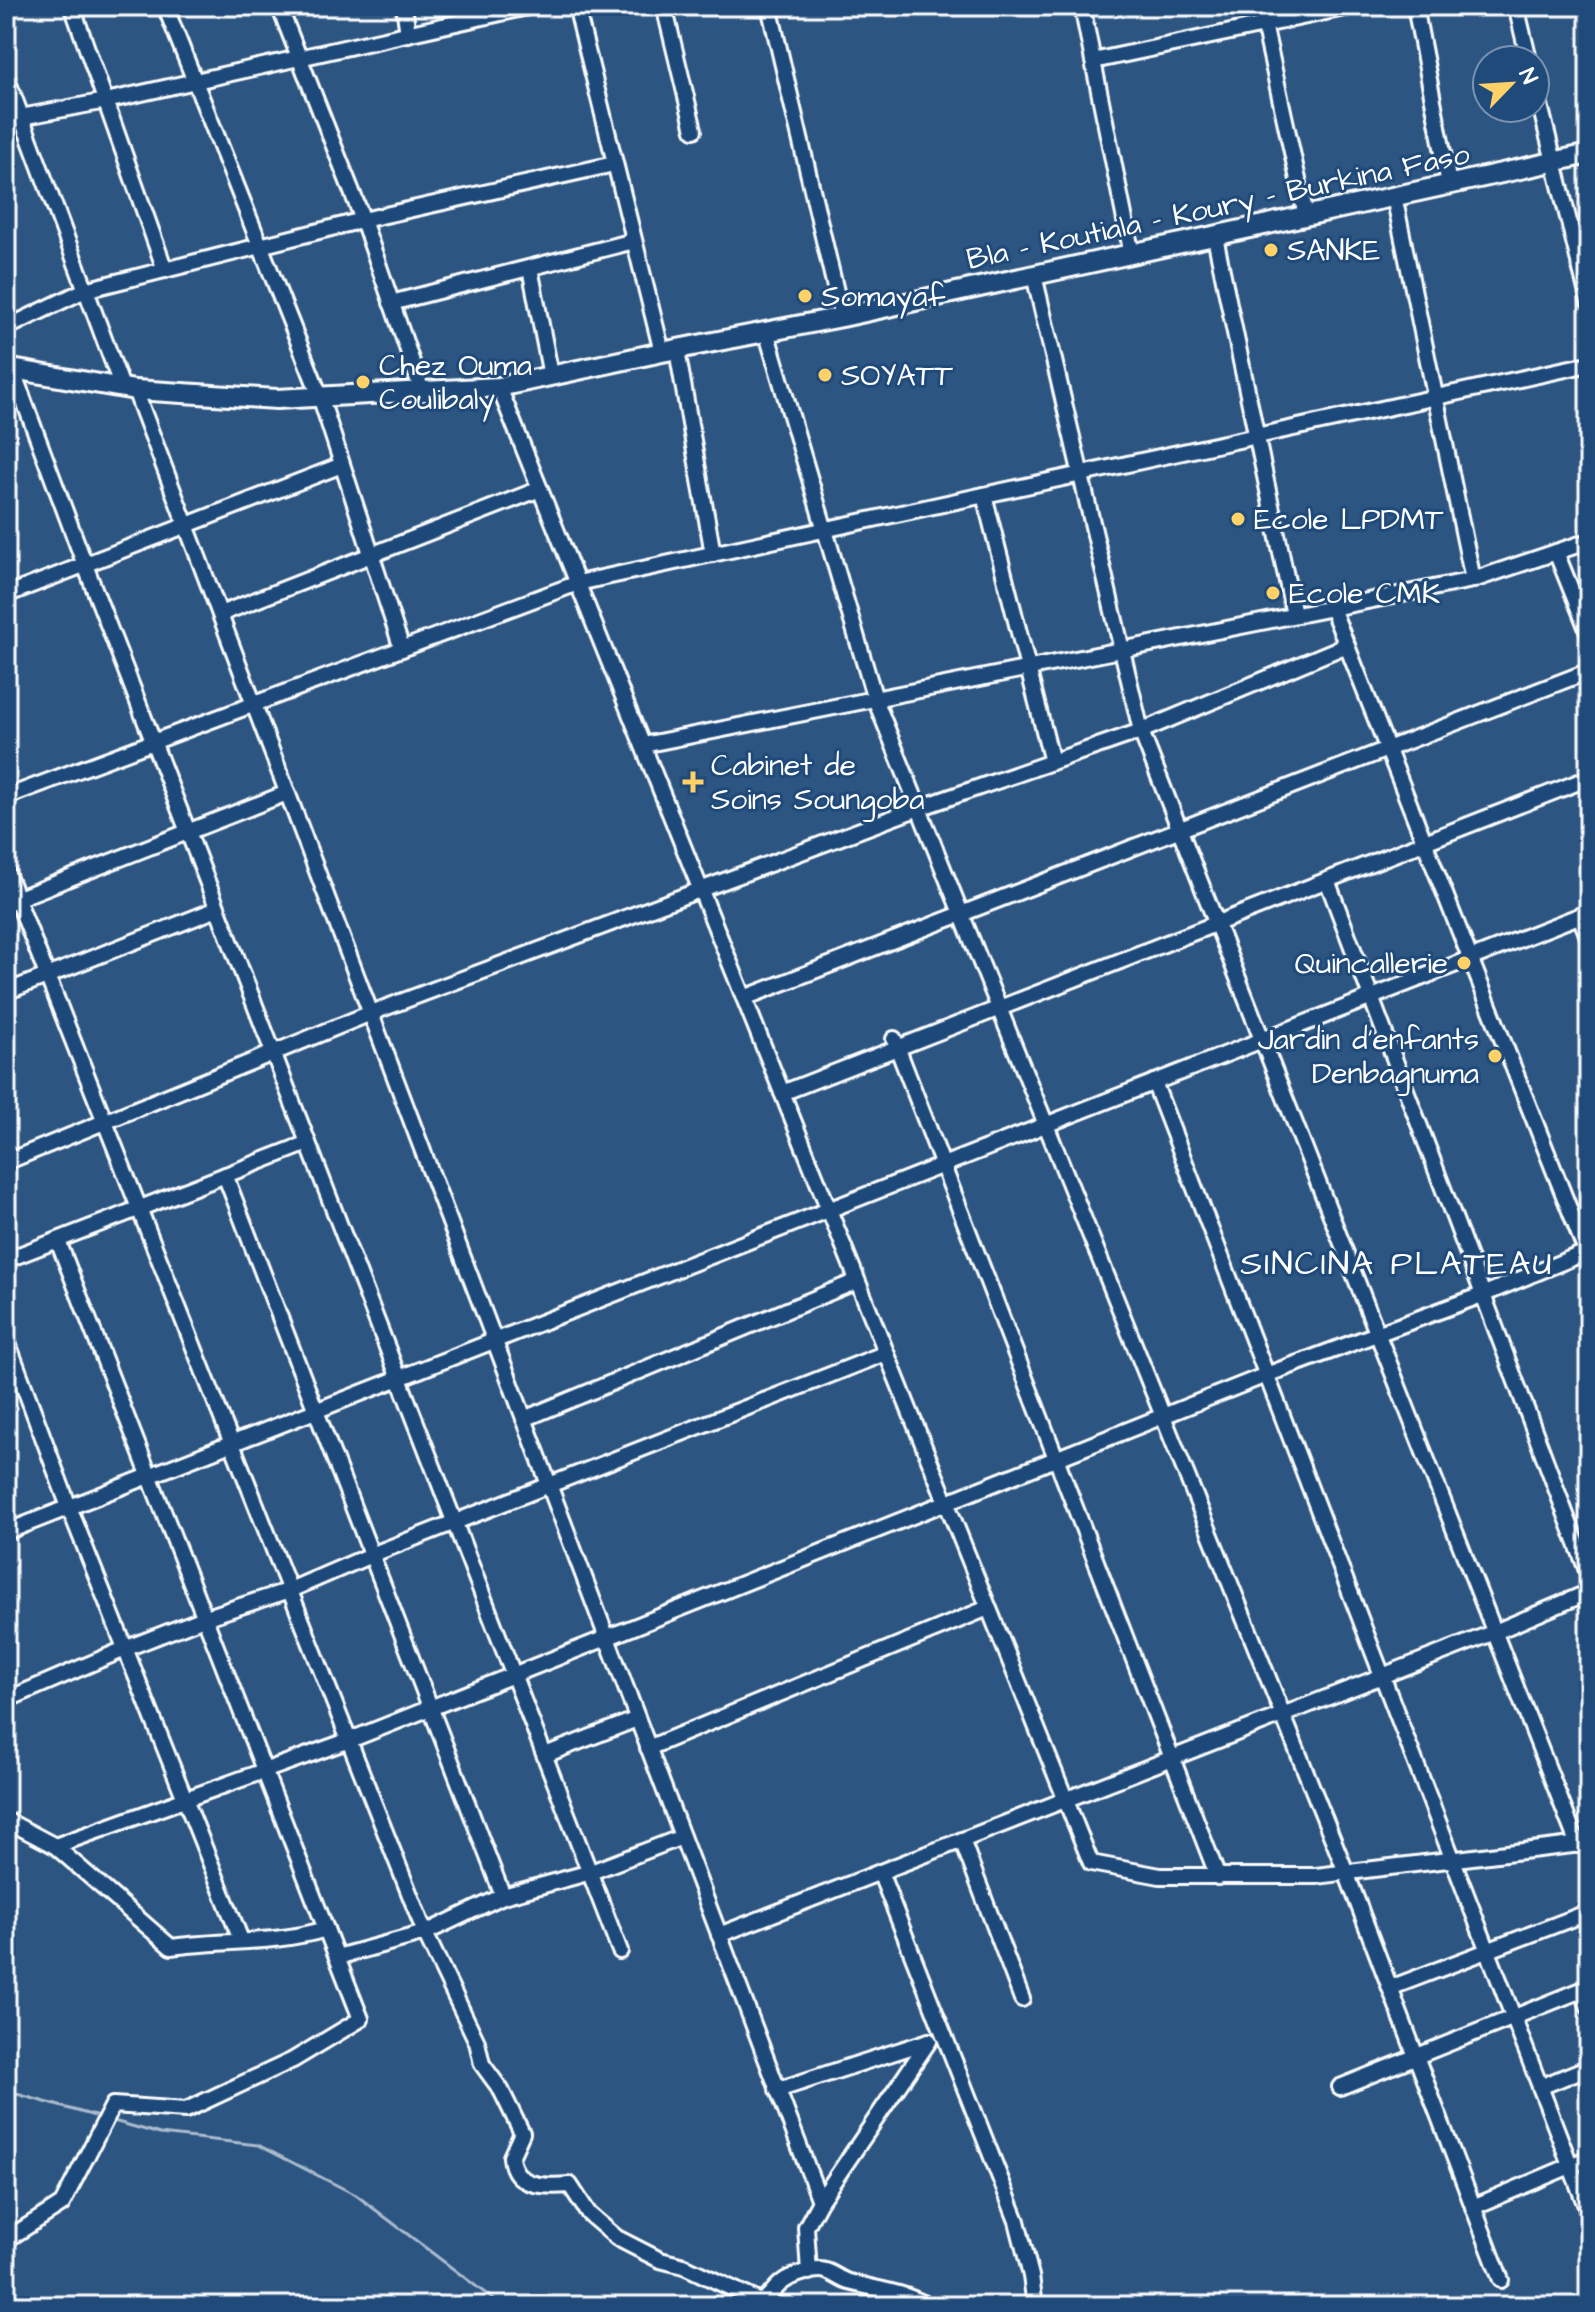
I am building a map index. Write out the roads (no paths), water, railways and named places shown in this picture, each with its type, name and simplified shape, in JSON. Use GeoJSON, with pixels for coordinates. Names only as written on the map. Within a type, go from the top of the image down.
{"type":"FeatureCollection","features":[{"type":"Feature","properties":{"kind":"main road","name":"Bla - Koutiala - Koury - Burkina Faso"},"geometry":{"type":"LineString","coordinates":[[9,368],[129,388],[277,399],[499,387],[842,317],[1589,154]]}},
{"type":"Feature","properties":{"kind":"street"},"geometry":{"type":"LineString","coordinates":[[72,6],[165,270]]}},
{"type":"Feature","properties":{"kind":"street"},"geometry":{"type":"LineString","coordinates":[[165,6],[320,396],[402,649]]}},
{"type":"Feature","properties":{"kind":"street"},"geometry":{"type":"LineString","coordinates":[[279,6],[363,220],[422,391]]}},
{"type":"Feature","properties":{"kind":"street"},"geometry":{"type":"LineString","coordinates":[[404,6],[408,34]]}},
{"type":"Feature","properties":{"kind":"street"},"geometry":{"type":"LineString","coordinates":[[21,117],[106,101],[532,6]]}},
{"type":"Feature","properties":{"kind":"street"},"geometry":{"type":"LineString","coordinates":[[576,6],[634,241],[670,351],[713,554]]}},
{"type":"Feature","properties":{"kind":"street"},"geometry":{"type":"LineString","coordinates":[[664,6],[694,130]]}},
{"type":"Feature","properties":{"kind":"street"},"geometry":{"type":"LineString","coordinates":[[769,6],[842,317]]}},
{"type":"Feature","properties":{"kind":"street"},"geometry":{"type":"LineString","coordinates":[[1082,6],[1132,255]]}},
{"type":"Feature","properties":{"kind":"street"},"geometry":{"type":"LineString","coordinates":[[1260,6],[1306,216]]}},
{"type":"Feature","properties":{"kind":"street"},"geometry":{"type":"LineString","coordinates":[[1093,61],[1354,6]]}},
{"type":"Feature","properties":{"kind":"street"},"geometry":{"type":"LineString","coordinates":[[1415,6],[1449,184]]}},
{"type":"Feature","properties":{"kind":"street"},"geometry":{"type":"LineString","coordinates":[[1516,6],[1525,44]]}},
{"type":"Feature","properties":{"kind":"street"},"geometry":{"type":"LineString","coordinates":[[6,76],[85,290],[186,525],[820,2201]]}},
{"type":"Feature","properties":{"kind":"street"},"geometry":{"type":"LineString","coordinates":[[1544,124],[1589,302]]}},
{"type":"Feature","properties":{"kind":"street"},"geometry":{"type":"LineString","coordinates":[[6,328],[85,290],[363,220],[614,164]]}},
{"type":"Feature","properties":{"kind":"street"},"geometry":{"type":"LineString","coordinates":[[1394,196],[1473,580]]}},
{"type":"Feature","properties":{"kind":"street"},"geometry":{"type":"LineString","coordinates":[[1215,237],[1294,615]]}},
{"type":"Feature","properties":{"kind":"street"},"geometry":{"type":"LineString","coordinates":[[391,303],[634,241]]}},
{"type":"Feature","properties":{"kind":"street"},"geometry":{"type":"LineString","coordinates":[[530,268],[551,376]]}},
{"type":"Feature","properties":{"kind":"street"},"geometry":{"type":"LineString","coordinates":[[499,387],[1091,1863],[1160,1876],[1316,1876],[1584,1844],[1495,1632],[1141,731],[1034,275]]}},
{"type":"Feature","properties":{"kind":"street"},"geometry":{"type":"LineString","coordinates":[[766,331],[875,699],[1346,1872],[1501,2280]]}},
{"type":"Feature","properties":{"kind":"street"},"geometry":{"type":"LineString","coordinates":[[6,797],[578,583],[1589,364]]}},
{"type":"Feature","properties":{"kind":"street"},"geometry":{"type":"LineString","coordinates":[[9,368],[22,395],[620,1951]]}},
{"type":"Feature","properties":{"kind":"street"},"geometry":{"type":"LineString","coordinates":[[6,402],[22,395]]}},
{"type":"Feature","properties":{"kind":"street"},"geometry":{"type":"LineString","coordinates":[[6,595],[342,465]]}},
{"type":"Feature","properties":{"kind":"street"},"geometry":{"type":"LineString","coordinates":[[220,614],[540,489]]}},
{"type":"Feature","properties":{"kind":"street"},"geometry":{"type":"LineString","coordinates":[[984,495],[1052,762]]}},
{"type":"Feature","properties":{"kind":"street"},"geometry":{"type":"LineString","coordinates":[[643,745],[1473,580],[1589,541]]}},
{"type":"Feature","properties":{"kind":"street"},"geometry":{"type":"LineString","coordinates":[[1556,552],[1589,634]]}},
{"type":"Feature","properties":{"kind":"street"},"geometry":{"type":"LineString","coordinates":[[55,1846],[350,1740],[945,1501],[1266,1375],[1588,1254],[1332,608]]}},
{"type":"Feature","properties":{"kind":"street"},"geometry":{"type":"LineString","coordinates":[[6,1162],[371,1013],[919,808],[1141,731],[1347,645]]}},
{"type":"Feature","properties":{"kind":"street"},"geometry":{"type":"LineString","coordinates":[[744,998],[1589,671]]}},
{"type":"Feature","properties":{"kind":"street"},"geometry":{"type":"LineString","coordinates":[[782,1093],[896,1043],[1000,1008],[1589,778]]}},
{"type":"Feature","properties":{"kind":"street"},"geometry":{"type":"LineString","coordinates":[[11,901],[287,793]]}},
{"type":"Feature","properties":{"kind":"street"},"geometry":{"type":"LineString","coordinates":[[6,871],[11,901],[47,976],[425,1933],[477,2042],[482,2064],[501,2090],[522,2133],[511,2157],[518,2176],[524,2181],[546,2186],[570,2185],[589,2214],[617,2238],[660,2260],[684,2266],[761,2302],[766,2302],[772,2289],[785,2279],[820,2270],[845,2281],[911,2298],[928,2306]]}},
{"type":"Feature","properties":{"kind":"street"},"geometry":{"type":"LineString","coordinates":[[1327,880],[1589,1576]]}},
{"type":"Feature","properties":{"kind":"street"},"geometry":{"type":"LineString","coordinates":[[6,992],[217,909]]}},
{"type":"Feature","properties":{"kind":"street"},"geometry":{"type":"LineString","coordinates":[[6,1532],[1584,914],[1589,939]]}},
{"type":"Feature","properties":{"kind":"street"},"geometry":{"type":"LineString","coordinates":[[896,1043],[1218,1877]]}},
{"type":"Feature","properties":{"kind":"street"},"geometry":{"type":"LineString","coordinates":[[1154,1082],[1589,2214]]}},
{"type":"Feature","properties":{"kind":"street"},"geometry":{"type":"LineString","coordinates":[[6,1260],[308,1143]]}},
{"type":"Feature","properties":{"kind":"street"},"geometry":{"type":"LineString","coordinates":[[225,1175],[503,1896]]}},
{"type":"Feature","properties":{"kind":"street"},"geometry":{"type":"LineString","coordinates":[[6,2240],[62,2204],[113,2105],[186,2110],[293,2060],[361,2019],[58,1241]]}},
{"type":"Feature","properties":{"kind":"street"},"geometry":{"type":"LineString","coordinates":[[524,1419],[857,1281]]}},
{"type":"Feature","properties":{"kind":"street"},"geometry":{"type":"LineString","coordinates":[[6,1338],[69,1507],[241,1940]]}},
{"type":"Feature","properties":{"kind":"street"},"geometry":{"type":"LineString","coordinates":[[6,1700],[127,1648],[204,1618],[290,1590],[371,1555],[886,1353]]}},
{"type":"Feature","properties":{"kind":"street"},"geometry":{"type":"LineString","coordinates":[[719,1935],[1495,1632],[1589,1592]]}},
{"type":"Feature","properties":{"kind":"street"},"geometry":{"type":"LineString","coordinates":[[648,1748],[988,1608]]}},
{"type":"Feature","properties":{"kind":"street"},"geometry":{"type":"LineString","coordinates":[[545,1755],[637,1719]]}},
{"type":"Feature","properties":{"kind":"street"},"geometry":{"type":"LineString","coordinates":[[6,1820],[55,1846],[171,1947],[303,1936],[326,1929]]}},
{"type":"Feature","properties":{"kind":"street"},"geometry":{"type":"LineString","coordinates":[[337,1957],[425,1933],[503,1896],[591,1872],[682,1837]]}},
{"type":"Feature","properties":{"kind":"street"},"geometry":{"type":"LineString","coordinates":[[962,1840],[1022,1999]]}},
{"type":"Feature","properties":{"kind":"street"},"geometry":{"type":"LineString","coordinates":[[880,1872],[1017,2221],[1035,2306]]}},
{"type":"Feature","properties":{"kind":"street"},"geometry":{"type":"LineString","coordinates":[[1390,1988],[1589,1912]]}},
{"type":"Feature","properties":{"kind":"street"},"geometry":{"type":"LineString","coordinates":[[1340,2087],[1586,1988],[1589,2008]]}},
{"type":"Feature","properties":{"kind":"street"},"geometry":{"type":"LineString","coordinates":[[777,2090],[944,2036]]}},
{"type":"Feature","properties":{"kind":"street"},"geometry":{"type":"LineString","coordinates":[[809,2272],[806,2227],[820,2201],[929,2041]]}},
{"type":"Feature","properties":{"kind":"street"},"geometry":{"type":"LineString","coordinates":[[1540,2087],[1589,2067]]}},
{"type":"Feature","properties":{"kind":"street"},"geometry":{"type":"LineString","coordinates":[[1473,2207],[1589,2158]]}},
{"type":"Feature","properties":{"kind":"waterway"},"geometry":{"type":"LineString","coordinates":[[6,2091],[102,2118]]}},
{"type":"Feature","properties":{"kind":"waterway"},"geometry":{"type":"LineString","coordinates":[[110,2120],[160,2134],[258,2145],[356,2195],[502,2306]]}},
{"type":"Feature","properties":{"kind":"place","name":"SANKE"},"geometry":{"type":"Point","coordinates":[1271,250]}},
{"type":"Feature","properties":{"kind":"place","name":"Somayaf"},"geometry":{"type":"Point","coordinates":[805,296]}},
{"type":"Feature","properties":{"kind":"place","name":"SOYATT"},"geometry":{"type":"Point","coordinates":[825,375]}},
{"type":"Feature","properties":{"kind":"place","name":"Chez Ouma Coulibaly"},"geometry":{"type":"Point","coordinates":[363,382]}},
{"type":"Feature","properties":{"kind":"place","name":"Ecole LPDMT"},"geometry":{"type":"Point","coordinates":[1238,519]}},
{"type":"Feature","properties":{"kind":"place","name":"Ecole CMK"},"geometry":{"type":"Point","coordinates":[1273,593]}},
{"type":"Feature","properties":{"kind":"place","name":"Cabinet de Soins Soungoba"},"geometry":{"type":"Point","coordinates":[693,782]}},
{"type":"Feature","properties":{"kind":"place","name":"Quincallerie"},"geometry":{"type":"Point","coordinates":[1464,963]}},
{"type":"Feature","properties":{"kind":"place","name":"Jardin d'enfants Denbagnuma"},"geometry":{"type":"Point","coordinates":[1495,1056]}},
{"type":"Feature","properties":{"kind":"district","name":"SINCINA PLATEAU"},"geometry":{"type":"Point","coordinates":[1397,1262]}}]}
